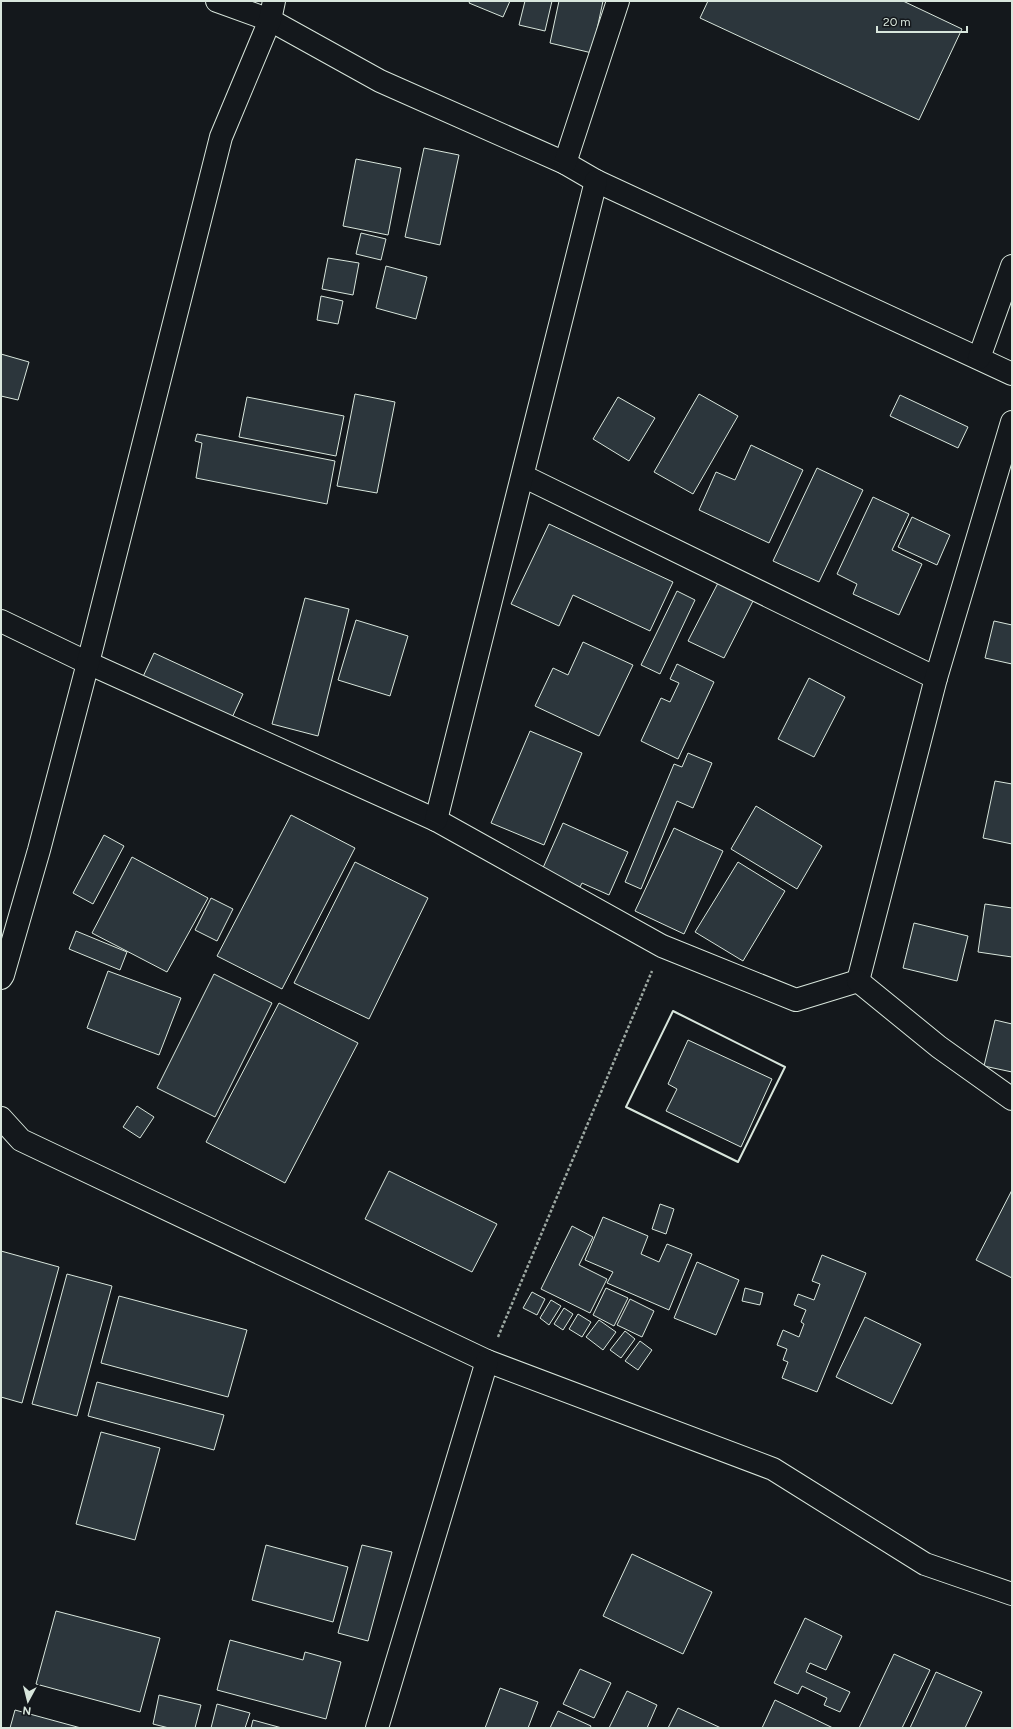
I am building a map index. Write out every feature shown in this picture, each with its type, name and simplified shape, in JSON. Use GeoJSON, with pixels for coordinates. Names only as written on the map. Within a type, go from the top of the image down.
{"type":"FeatureCollection","features":[{"type":"Feature","properties":{"kind":"street"},"geometry":{"type":"LineString","coordinates":[[217,1],[272,11],[380,82],[565,163],[596,181],[1012,374]]}},
{"type":"Feature","properties":{"kind":"street"},"geometry":{"type":"LineString","coordinates":[[565,163],[618,1]]}},
{"type":"Feature","properties":{"kind":"street"},"geometry":{"type":"LineString","coordinates":[[1,978],[33,872],[88,664],[221,137],[272,11]]}},
{"type":"Feature","properties":{"kind":"street"},"geometry":{"type":"LineString","coordinates":[[436,820],[596,181]]}},
{"type":"Feature","properties":{"kind":"street"},"geometry":{"type":"LineString","coordinates":[[979,358],[1012,266]]}},
{"type":"Feature","properties":{"kind":"street"},"geometry":{"type":"LineString","coordinates":[[858,981],[936,678],[1012,422]]}},
{"type":"Feature","properties":{"kind":"street"},"geometry":{"type":"LineString","coordinates":[[523,476],[936,678]]}},
{"type":"Feature","properties":{"kind":"street"},"geometry":{"type":"LineString","coordinates":[[1,621],[88,664],[436,820],[662,946],[796,1000],[858,981]]}},
{"type":"Feature","properties":{"kind":"street"},"geometry":{"type":"LineString","coordinates":[[858,981],[939,1047],[1012,1099]]}},
{"type":"Feature","properties":{"kind":"street"},"geometry":{"type":"LineString","coordinates":[[1,1118],[21,1140],[487,1361],[773,1469],[925,1564],[1012,1594]]}},
{"type":"Feature","properties":{"kind":"street"},"geometry":{"type":"LineString","coordinates":[[377,1728],[487,1361]]}},
{"type":"Feature","properties":{"kind":"path"},"geometry":{"type":"LineString","coordinates":[[487,1361],[662,946]]}},
{"type":"Feature","properties":{"kind":"building"},"geometry":{"type":"Polygon","coordinates":[[[470,1],[510,1],[503,17],[469,3],[470,1]]]}},
{"type":"Feature","properties":{"kind":"building"},"geometry":{"type":"Polygon","coordinates":[[[525,1],[552,1],[545,31],[519,25],[525,1]]]}},
{"type":"Feature","properties":{"kind":"building"},"geometry":{"type":"Polygon","coordinates":[[[559,1],[603,1],[592,53],[550,43],[559,1]]]}},
{"type":"Feature","properties":{"kind":"building"},"geometry":{"type":"Polygon","coordinates":[[[708,1],[903,1],[962,29],[919,120],[700,18],[708,1]]]}},
{"type":"Feature","properties":{"kind":"building"},"geometry":{"type":"Polygon","coordinates":[[[424,148],[459,155],[440,245],[405,237],[424,148]]]}},
{"type":"Feature","properties":{"kind":"building"},"geometry":{"type":"Polygon","coordinates":[[[356,159],[401,168],[388,235],[343,226],[356,159]]]}},
{"type":"Feature","properties":{"kind":"building"},"geometry":{"type":"Polygon","coordinates":[[[361,233],[386,239],[381,260],[356,254],[361,233]]]}},
{"type":"Feature","properties":{"kind":"building"},"geometry":{"type":"Polygon","coordinates":[[[328,258],[359,263],[353,295],[322,289],[328,258]]]}},
{"type":"Feature","properties":{"kind":"building"},"geometry":{"type":"Polygon","coordinates":[[[386,266],[427,277],[416,319],[376,308],[386,266]]]}},
{"type":"Feature","properties":{"kind":"building"},"geometry":{"type":"Polygon","coordinates":[[[321,296],[343,301],[338,324],[317,320],[321,296]]]}},
{"type":"Feature","properties":{"kind":"building"},"geometry":{"type":"Polygon","coordinates":[[[1,354],[29,362],[18,400],[1,396],[1,354]]]}},
{"type":"Feature","properties":{"kind":"building"},"geometry":{"type":"Polygon","coordinates":[[[355,394],[395,402],[377,493],[337,486],[355,394]]]}},
{"type":"Feature","properties":{"kind":"building"},"geometry":{"type":"Polygon","coordinates":[[[699,394],[738,416],[693,494],[654,472],[699,394]]]}},
{"type":"Feature","properties":{"kind":"building"},"geometry":{"type":"Polygon","coordinates":[[[900,395],[968,427],[958,448],[890,416],[900,395]]]}},
{"type":"Feature","properties":{"kind":"building"},"geometry":{"type":"Polygon","coordinates":[[[247,397],[344,416],[336,456],[239,437],[247,397]]]}},
{"type":"Feature","properties":{"kind":"building"},"geometry":{"type":"Polygon","coordinates":[[[618,397],[655,418],[629,461],[593,439],[618,397]]]}},
{"type":"Feature","properties":{"kind":"building"},"geometry":{"type":"Polygon","coordinates":[[[197,434],[335,461],[327,504],[196,478],[202,443],[195,441],[197,434]]]}},
{"type":"Feature","properties":{"kind":"building"},"geometry":{"type":"Polygon","coordinates":[[[751,445],[803,470],[769,543],[699,510],[716,472],[735,480],[751,445]]]}},
{"type":"Feature","properties":{"kind":"building"},"geometry":{"type":"Polygon","coordinates":[[[817,468],[863,490],[819,582],[773,561],[817,468]]]}},
{"type":"Feature","properties":{"kind":"building"},"geometry":{"type":"Polygon","coordinates":[[[873,497],[909,514],[892,550],[922,564],[899,615],[853,594],[857,584],[837,574],[873,497]]]}},
{"type":"Feature","properties":{"kind":"building"},"geometry":{"type":"Polygon","coordinates":[[[912,517],[950,535],[937,565],[898,547],[912,517]]]}},
{"type":"Feature","properties":{"kind":"building"},"geometry":{"type":"Polygon","coordinates":[[[549,524],[673,582],[650,631],[573,595],[559,626],[511,604],[549,524]]]}},
{"type":"Feature","properties":{"kind":"building"},"geometry":{"type":"Polygon","coordinates":[[[718,583],[753,601],[724,658],[688,641],[718,583]]]}},
{"type":"Feature","properties":{"kind":"building"},"geometry":{"type":"Polygon","coordinates":[[[677,591],[695,600],[660,674],[641,665],[677,591]]]}},
{"type":"Feature","properties":{"kind":"building"},"geometry":{"type":"Polygon","coordinates":[[[305,598],[349,609],[318,736],[272,724],[305,598]]]}},
{"type":"Feature","properties":{"kind":"building"},"geometry":{"type":"Polygon","coordinates":[[[356,620],[408,636],[390,696],[338,680],[356,620]]]}},
{"type":"Feature","properties":{"kind":"building"},"geometry":{"type":"Polygon","coordinates":[[[994,621],[1012,625],[1012,664],[985,658],[994,621]]]}},
{"type":"Feature","properties":{"kind":"building"},"geometry":{"type":"Polygon","coordinates":[[[583,642],[633,665],[599,736],[535,706],[553,668],[568,675],[583,642]]]}},
{"type":"Feature","properties":{"kind":"building"},"geometry":{"type":"Polygon","coordinates":[[[154,653],[243,694],[230,722],[141,681],[154,653]]]}},
{"type":"Feature","properties":{"kind":"building"},"geometry":{"type":"Polygon","coordinates":[[[677,664],[714,682],[678,759],[641,741],[661,698],[670,702],[679,683],[670,679],[677,664]]]}},
{"type":"Feature","properties":{"kind":"building"},"geometry":{"type":"Polygon","coordinates":[[[809,678],[845,697],[814,757],[778,739],[809,678]]]}},
{"type":"Feature","properties":{"kind":"building"},"geometry":{"type":"Polygon","coordinates":[[[530,731],[582,753],[544,845],[491,823],[530,731]]]}},
{"type":"Feature","properties":{"kind":"building"},"geometry":{"type":"Polygon","coordinates":[[[688,753],[712,763],[693,808],[677,801],[641,889],[625,882],[674,764],[682,767],[688,753]]]}},
{"type":"Feature","properties":{"kind":"building"},"geometry":{"type":"Polygon","coordinates":[[[995,781],[1012,784],[1012,844],[983,838],[995,781]]]}},
{"type":"Feature","properties":{"kind":"building"},"geometry":{"type":"Polygon","coordinates":[[[756,806],[822,846],[797,889],[731,849],[756,806]]]}},
{"type":"Feature","properties":{"kind":"building"},"geometry":{"type":"Polygon","coordinates":[[[291,815],[355,848],[282,989],[217,956],[291,815]]]}},
{"type":"Feature","properties":{"kind":"building"},"geometry":{"type":"Polygon","coordinates":[[[563,823],[628,852],[609,895],[582,883],[580,887],[542,870],[563,823]]]}},
{"type":"Feature","properties":{"kind":"building"},"geometry":{"type":"Polygon","coordinates":[[[674,828],[723,851],[684,934],[635,911],[674,828]]]}},
{"type":"Feature","properties":{"kind":"building"},"geometry":{"type":"Polygon","coordinates":[[[104,835],[124,846],[93,904],[73,893],[104,835]]]}},
{"type":"Feature","properties":{"kind":"building"},"geometry":{"type":"Polygon","coordinates":[[[132,857],[208,898],[167,972],[92,933],[132,857]]]}},
{"type":"Feature","properties":{"kind":"building"},"geometry":{"type":"Polygon","coordinates":[[[355,862],[428,898],[369,1019],[294,983],[355,862]]]}},
{"type":"Feature","properties":{"kind":"building"},"geometry":{"type":"Polygon","coordinates":[[[738,862],[785,891],[743,961],[695,932],[738,862]]]}},
{"type":"Feature","properties":{"kind":"building"},"geometry":{"type":"Polygon","coordinates":[[[211,898],[233,909],[217,941],[195,930],[211,898]]]}},
{"type":"Feature","properties":{"kind":"building"},"geometry":{"type":"Polygon","coordinates":[[[985,904],[1012,908],[1012,957],[978,952],[985,904]]]}},
{"type":"Feature","properties":{"kind":"building"},"geometry":{"type":"Polygon","coordinates":[[[914,923],[968,936],[957,981],[903,968],[914,923]]]}},
{"type":"Feature","properties":{"kind":"building"},"geometry":{"type":"Polygon","coordinates":[[[76,931],[127,952],[120,970],[69,949],[76,931]]]}},
{"type":"Feature","properties":{"kind":"building"},"geometry":{"type":"Polygon","coordinates":[[[108,971],[181,998],[159,1055],[87,1028],[108,971]]]}},
{"type":"Feature","properties":{"kind":"building"},"geometry":{"type":"Polygon","coordinates":[[[214,974],[272,1003],[215,1117],[157,1088],[214,974]]]}},
{"type":"Feature","properties":{"kind":"building"},"geometry":{"type":"Polygon","coordinates":[[[279,1003],[358,1043],[285,1183],[206,1142],[279,1003]]]}},
{"type":"Feature","properties":{"kind":"building"},"geometry":{"type":"Polygon","coordinates":[[[995,1020],[1012,1024],[1012,1072],[984,1066],[995,1020]]]}},
{"type":"Feature","properties":{"kind":"building"},"geometry":{"type":"Polygon","coordinates":[[[688,1040],[772,1079],[741,1147],[666,1111],[677,1089],[668,1084],[688,1040]]]}},
{"type":"Feature","properties":{"kind":"building"},"geometry":{"type":"Polygon","coordinates":[[[137,1106],[154,1117],[140,1138],[123,1127],[137,1106]]]}},
{"type":"Feature","properties":{"kind":"building"},"geometry":{"type":"Polygon","coordinates":[[[389,1171],[497,1224],[472,1272],[365,1219],[389,1171]]]}},
{"type":"Feature","properties":{"kind":"building"},"geometry":{"type":"Polygon","coordinates":[[[1012,1190],[1012,1278],[976,1260],[1012,1190]]]}},
{"type":"Feature","properties":{"kind":"building"},"geometry":{"type":"Polygon","coordinates":[[[660,1204],[674,1209],[666,1234],[652,1229],[660,1204]]]}},
{"type":"Feature","properties":{"kind":"building"},"geometry":{"type":"Polygon","coordinates":[[[603,1217],[648,1236],[641,1254],[659,1262],[667,1244],[692,1254],[669,1310],[607,1283],[613,1272],[585,1260],[603,1217]]]}},
{"type":"Feature","properties":{"kind":"building"},"geometry":{"type":"Polygon","coordinates":[[[572,1226],[593,1237],[579,1265],[607,1279],[590,1313],[541,1289],[572,1226]]]}},
{"type":"Feature","properties":{"kind":"building"},"geometry":{"type":"Polygon","coordinates":[[[1,1251],[59,1267],[22,1403],[1,1397],[1,1251]]]}},
{"type":"Feature","properties":{"kind":"building"},"geometry":{"type":"Polygon","coordinates":[[[822,1255],[866,1273],[817,1392],[782,1378],[788,1362],[783,1360],[787,1349],[777,1345],[783,1330],[799,1337],[804,1324],[801,1322],[806,1310],[794,1305],[798,1294],[814,1300],[820,1284],[812,1281],[822,1255]]]}},
{"type":"Feature","properties":{"kind":"building"},"geometry":{"type":"Polygon","coordinates":[[[697,1262],[739,1280],[716,1335],[674,1318],[697,1262]]]}},
{"type":"Feature","properties":{"kind":"building"},"geometry":{"type":"Polygon","coordinates":[[[67,1274],[112,1286],[77,1416],[32,1404],[67,1274]]]}},
{"type":"Feature","properties":{"kind":"building"},"geometry":{"type":"Polygon","coordinates":[[[606,1288],[628,1298],[614,1326],[593,1315],[606,1288]]]}},
{"type":"Feature","properties":{"kind":"building"},"geometry":{"type":"Polygon","coordinates":[[[745,1288],[763,1293],[760,1305],[742,1301],[745,1288]]]}},
{"type":"Feature","properties":{"kind":"building"},"geometry":{"type":"Polygon","coordinates":[[[532,1292],[545,1299],[537,1315],[523,1308],[532,1292]]]}},
{"type":"Feature","properties":{"kind":"building"},"geometry":{"type":"Polygon","coordinates":[[[119,1296],[247,1330],[228,1397],[101,1363],[119,1296]]]}},
{"type":"Feature","properties":{"kind":"building"},"geometry":{"type":"Polygon","coordinates":[[[630,1299],[654,1311],[642,1337],[617,1325],[630,1299]]]}},
{"type":"Feature","properties":{"kind":"building"},"geometry":{"type":"Polygon","coordinates":[[[551,1300],[561,1306],[549,1325],[540,1318],[551,1300]]]}},
{"type":"Feature","properties":{"kind":"building"},"geometry":{"type":"Polygon","coordinates":[[[564,1308],[573,1314],[563,1330],[554,1324],[564,1308]]]}},
{"type":"Feature","properties":{"kind":"building"},"geometry":{"type":"Polygon","coordinates":[[[578,1314],[591,1322],[582,1337],[569,1329],[578,1314]]]}},
{"type":"Feature","properties":{"kind":"building"},"geometry":{"type":"Polygon","coordinates":[[[865,1317],[921,1344],[892,1404],[836,1377],[865,1317]]]}},
{"type":"Feature","properties":{"kind":"building"},"geometry":{"type":"Polygon","coordinates":[[[599,1320],[616,1332],[603,1350],[586,1337],[599,1320]]]}},
{"type":"Feature","properties":{"kind":"building"},"geometry":{"type":"Polygon","coordinates":[[[625,1331],[635,1339],[621,1358],[610,1350],[625,1331]]]}},
{"type":"Feature","properties":{"kind":"building"},"geometry":{"type":"Polygon","coordinates":[[[640,1341],[652,1350],[638,1370],[625,1361],[640,1341]]]}},
{"type":"Feature","properties":{"kind":"building"},"geometry":{"type":"Polygon","coordinates":[[[97,1382],[224,1415],[214,1450],[88,1416],[97,1382]]]}},
{"type":"Feature","properties":{"kind":"building"},"geometry":{"type":"Polygon","coordinates":[[[101,1432],[160,1448],[135,1540],[76,1524],[101,1432]]]}},
{"type":"Feature","properties":{"kind":"building"},"geometry":{"type":"Polygon","coordinates":[[[266,1545],[348,1567],[333,1622],[252,1600],[266,1545]]]}},
{"type":"Feature","properties":{"kind":"building"},"geometry":{"type":"Polygon","coordinates":[[[362,1545],[392,1552],[368,1641],[338,1633],[362,1545]]]}},
{"type":"Feature","properties":{"kind":"building"},"geometry":{"type":"Polygon","coordinates":[[[632,1554],[712,1592],[683,1654],[603,1616],[632,1554]]]}},
{"type":"Feature","properties":{"kind":"building"},"geometry":{"type":"Polygon","coordinates":[[[56,1611],[160,1638],[140,1712],[36,1684],[56,1611]]]}},
{"type":"Feature","properties":{"kind":"building"},"geometry":{"type":"Polygon","coordinates":[[[805,1618],[842,1636],[826,1670],[810,1663],[806,1672],[850,1692],[840,1712],[824,1705],[827,1698],[802,1686],[798,1694],[774,1683],[805,1618]]]}},
{"type":"Feature","properties":{"kind":"building"},"geometry":{"type":"Polygon","coordinates":[[[230,1640],[303,1660],[305,1652],[341,1662],[326,1719],[217,1690],[230,1640]]]}},
{"type":"Feature","properties":{"kind":"building"},"geometry":{"type":"Polygon","coordinates":[[[894,1654],[930,1670],[902,1728],[859,1728],[894,1654]]]}},
{"type":"Feature","properties":{"kind":"building"},"geometry":{"type":"Polygon","coordinates":[[[580,1669],[611,1683],[594,1718],[563,1704],[580,1669]]]}},
{"type":"Feature","properties":{"kind":"building"},"geometry":{"type":"Polygon","coordinates":[[[936,1672],[982,1692],[965,1728],[910,1728],[936,1672]]]}},
{"type":"Feature","properties":{"kind":"building"},"geometry":{"type":"Polygon","coordinates":[[[500,1688],[538,1702],[528,1728],[485,1728],[500,1688]]]}},
{"type":"Feature","properties":{"kind":"building"},"geometry":{"type":"Polygon","coordinates":[[[627,1691],[657,1705],[647,1728],[609,1728],[627,1691]]]}},
{"type":"Feature","properties":{"kind":"building"},"geometry":{"type":"Polygon","coordinates":[[[159,1695],[201,1705],[195,1728],[169,1728],[153,1724],[159,1695]]]}},
{"type":"Feature","properties":{"kind":"building"},"geometry":{"type":"Polygon","coordinates":[[[775,1700],[833,1728],[762,1728],[775,1700]]]}},
{"type":"Feature","properties":{"kind":"building"},"geometry":{"type":"Polygon","coordinates":[[[217,1704],[250,1713],[245,1728],[211,1728],[217,1704]]]}},
{"type":"Feature","properties":{"kind":"building"},"geometry":{"type":"Polygon","coordinates":[[[678,1708],[721,1728],[668,1728],[678,1708]]]}},
{"type":"Feature","properties":{"kind":"building"},"geometry":{"type":"Polygon","coordinates":[[[15,1710],[81,1728],[10,1728],[15,1710]]]}},
{"type":"Feature","properties":{"kind":"building"},"geometry":{"type":"Polygon","coordinates":[[[558,1711],[591,1726],[590,1728],[550,1728],[558,1711]]]}},
{"type":"Feature","properties":{"kind":"building"},"geometry":{"type":"Polygon","coordinates":[[[253,1720],[282,1728],[251,1728],[253,1720]]]}},
{"type":"Feature","properties":{"kind":"wall"},"geometry":{"type":"LineString","coordinates":[[673,1011],[785,1067],[738,1162],[626,1107],[673,1011]]}}]}
